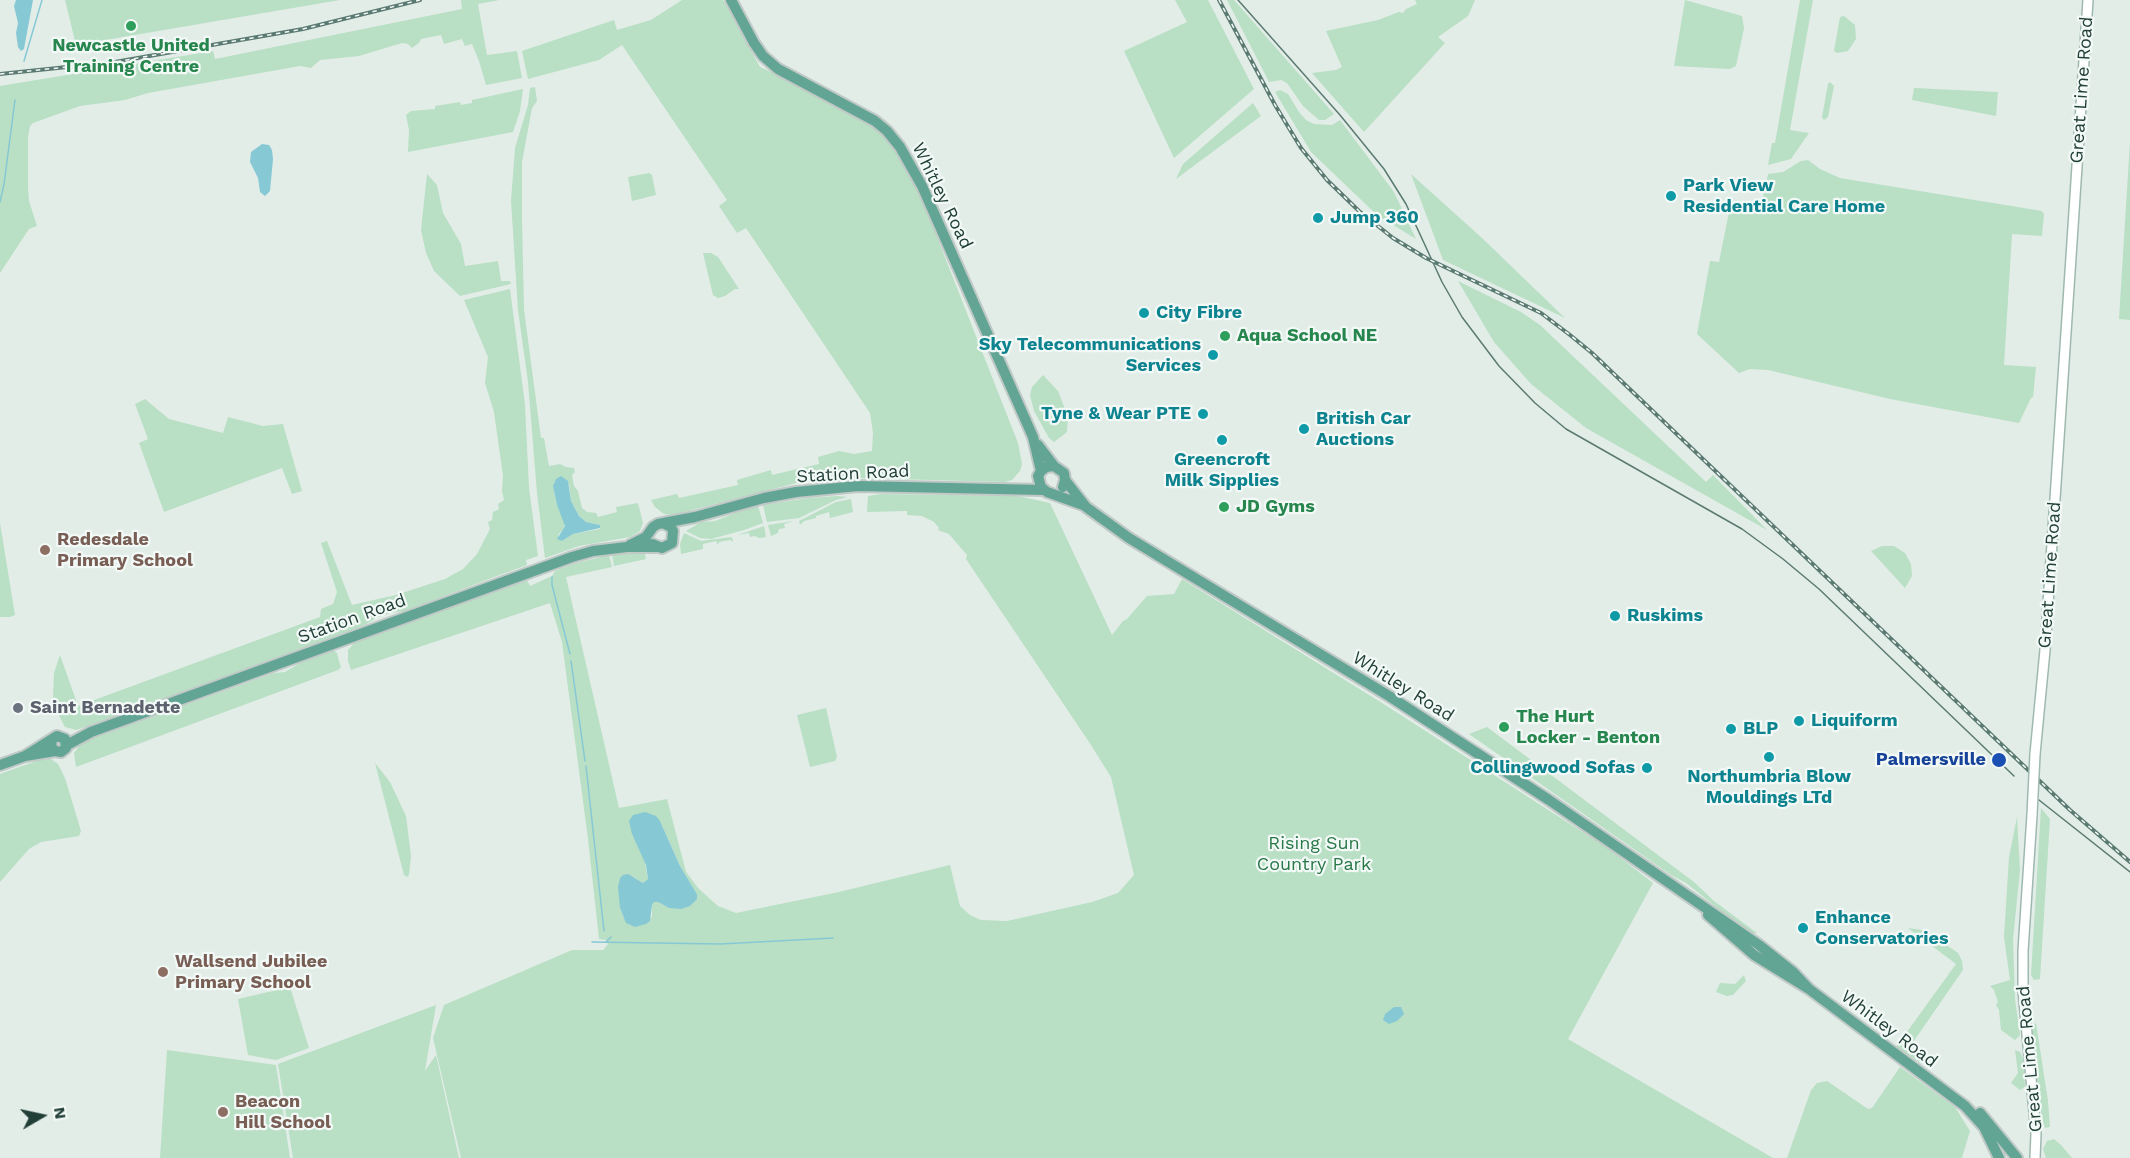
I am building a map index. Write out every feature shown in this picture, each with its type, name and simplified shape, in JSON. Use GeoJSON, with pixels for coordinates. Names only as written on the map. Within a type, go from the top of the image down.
{"type":"FeatureCollection","features":[{"type":"Feature","properties":{"kind":"main road","name":"Whitley Road"},"geometry":{"type":"LineString","coordinates":[[731,0],[763,56],[778,69],[875,121],[900,147],[922,186],[1033,437],[1054,466]]}},
{"type":"Feature","properties":{"kind":"main road","name":"Great Lime Road"},"geometry":{"type":"LineString","coordinates":[[2018,1158],[2035,1153],[2023,951],[2088,0]]}},
{"type":"Feature","properties":{"kind":"main road","name":"Whitley Road"},"geometry":{"type":"LineString","coordinates":[[1033,437],[1040,474]]}},
{"type":"Feature","properties":{"kind":"main road"},"geometry":{"type":"LineString","coordinates":[[1016,489],[1040,474],[1046,467],[1054,466],[1062,470],[1065,480],[1062,489],[1048,491],[1040,474]]}},
{"type":"Feature","properties":{"kind":"main road","name":"Whitley Road"},"geometry":{"type":"LineString","coordinates":[[1065,480],[1086,507]]}},
{"type":"Feature","properties":{"kind":"main road","name":"Station Road"},"geometry":{"type":"LineString","coordinates":[[663,524],[764,498],[837,487],[933,486],[1048,491]]}},
{"type":"Feature","properties":{"kind":"main road","name":"Whitley Road"},"geometry":{"type":"LineString","coordinates":[[1048,491],[1086,507],[1147,550],[1389,696],[1549,800],[1713,913],[1757,950],[1770,967],[1804,986],[1894,1055],[1979,1112],[2018,1158]]}},
{"type":"Feature","properties":{"kind":"main road","name":"Station Road"},"geometry":{"type":"LineString","coordinates":[[674,536],[684,524],[695,517]]}},
{"type":"Feature","properties":{"kind":"main road"},"geometry":{"type":"LineString","coordinates":[[663,524],[671,527],[674,536],[672,543],[667,547],[657,547],[651,542],[650,533],[655,526],[663,524]]}},
{"type":"Feature","properties":{"kind":"main road","name":"Station Road"},"geometry":{"type":"LineString","coordinates":[[627,547],[650,533]]}},
{"type":"Feature","properties":{"kind":"main road","name":"Station Road"},"geometry":{"type":"LineString","coordinates":[[0,765],[555,562],[582,554],[627,547],[657,547]]}},
{"type":"Feature","properties":{"kind":"main road","name":"Whitley Road"},"geometry":{"type":"LineString","coordinates":[[1697,903],[1716,922],[1757,950]]}},
{"type":"Feature","properties":{"kind":"main road","name":"Whitley Road"},"geometry":{"type":"LineString","coordinates":[[1950,1094],[1978,1119],[2000,1158]]}},
{"type":"Feature","properties":{"kind":"main road"},"geometry":{"type":"LineString","coordinates":[[1950,1094],[1977,1128],[1991,1158]]}},
{"type":"Feature","properties":{"kind":"green space","name":"Newcastle United Training Centre"},"geometry":{"type":"Polygon","coordinates":[[[65,0],[340,0],[76,45],[65,0]]]}},
{"type":"Feature","properties":{"kind":"green space"},"geometry":{"type":"Polygon","coordinates":[[[461,0],[499,0],[478,4],[487,55],[517,51],[522,78],[486,85],[472,44],[465,46],[462,39],[444,44],[441,35],[421,39],[412,48],[402,43],[359,56],[320,60],[311,68],[300,66],[148,93],[125,100],[80,106],[33,123],[30,126],[28,137],[28,188],[29,201],[37,226],[29,229],[0,273],[0,86],[213,51],[215,59],[462,9],[461,0]]]}},
{"type":"Feature","properties":{"kind":"green space"},"geometry":{"type":"Polygon","coordinates":[[[682,0],[723,0],[760,67],[865,121],[898,153],[924,204],[1018,443],[1022,464],[1020,471],[1012,480],[1005,482],[812,479],[673,515],[664,514],[655,507],[651,500],[677,494],[679,498],[738,485],[737,480],[771,470],[772,475],[819,464],[818,457],[839,451],[854,454],[872,451],[873,433],[870,413],[746,228],[737,233],[719,206],[727,200],[622,45],[599,60],[528,79],[522,51],[614,20],[617,30],[651,20],[682,0]]]}},
{"type":"Feature","properties":{"kind":"green space"},"geometry":{"type":"Polygon","coordinates":[[[1175,0],[1208,0],[1254,89],[1174,158],[1124,51],[1187,22],[1175,0]]]}},
{"type":"Feature","properties":{"kind":"green space"},"geometry":{"type":"Polygon","coordinates":[[[1227,0],[1234,0],[1334,114],[1325,120],[1319,120],[1303,106],[1287,83],[1281,80],[1269,82],[1227,0]]]}},
{"type":"Feature","properties":{"kind":"green space"},"geometry":{"type":"Polygon","coordinates":[[[1415,0],[1475,0],[1468,16],[1438,37],[1445,43],[1364,132],[1312,73],[1342,67],[1326,31],[1378,20],[1399,12],[1403,13],[1417,4],[1415,0]]]}},
{"type":"Feature","properties":{"kind":"green space"},"geometry":{"type":"Polygon","coordinates":[[[1685,0],[1742,16],[1744,28],[1736,66],[1730,69],[1674,66],[1685,0]]]}},
{"type":"Feature","properties":{"kind":"green space"},"geometry":{"type":"Polygon","coordinates":[[[1800,0],[1813,0],[1790,130],[1809,133],[1791,159],[1768,165],[1772,143],[1775,143],[1800,0]]]}},
{"type":"Feature","properties":{"kind":"green space"},"geometry":{"type":"Polygon","coordinates":[[[1844,16],[1855,25],[1856,39],[1848,51],[1837,53],[1834,51],[1840,17],[1844,16]]]}},
{"type":"Feature","properties":{"kind":"green space"},"geometry":{"type":"Polygon","coordinates":[[[1830,82],[1834,86],[1828,117],[1824,120],[1822,117],[1830,82]]]}},
{"type":"Feature","properties":{"kind":"green space"},"geometry":{"type":"Polygon","coordinates":[[[535,87],[537,101],[532,108],[522,162],[524,310],[541,438],[544,438],[549,466],[560,464],[574,468],[575,472],[572,475],[574,486],[578,491],[582,508],[587,512],[596,513],[598,517],[617,512],[616,507],[638,503],[643,523],[640,531],[630,537],[579,546],[545,558],[528,382],[518,310],[511,201],[515,148],[528,105],[530,88],[535,87]],[[554,482],[557,505],[565,523],[558,535],[562,541],[573,534],[600,529],[600,525],[586,522],[579,516],[571,501],[569,484],[554,482]]]}},
{"type":"Feature","properties":{"kind":"green space"},"geometry":{"type":"Polygon","coordinates":[[[1914,88],[1998,92],[1996,116],[1912,100],[1914,88]]]}},
{"type":"Feature","properties":{"kind":"green space"},"geometry":{"type":"Polygon","coordinates":[[[523,89],[520,111],[513,132],[408,152],[409,130],[406,115],[411,111],[435,109],[435,106],[460,102],[461,105],[472,103],[472,100],[523,89]]]}},
{"type":"Feature","properties":{"kind":"green space"},"geometry":{"type":"Polygon","coordinates":[[[1280,90],[1288,94],[1306,120],[1314,124],[1332,125],[1340,120],[1394,192],[1416,239],[1377,215],[1311,152],[1275,92],[1280,90]]]}},
{"type":"Feature","properties":{"kind":"green space"},"geometry":{"type":"Polygon","coordinates":[[[1253,103],[1261,116],[1176,179],[1183,164],[1253,103]]]}},
{"type":"Feature","properties":{"kind":"green space"},"geometry":{"type":"Polygon","coordinates":[[[2130,142],[2130,320],[2119,319],[2130,142]]]}},
{"type":"Feature","properties":{"kind":"green space"},"geometry":{"type":"Polygon","coordinates":[[[1808,160],[1820,169],[1840,178],[2042,211],[2044,214],[2042,236],[2012,234],[2004,365],[2036,367],[2033,397],[2019,423],[1890,399],[1768,370],[1750,369],[1739,373],[1697,334],[1710,261],[1719,262],[1731,202],[1761,207],[1768,174],[1783,172],[1801,161],[1808,160]]]}},
{"type":"Feature","properties":{"kind":"green space"},"geometry":{"type":"Polygon","coordinates":[[[649,173],[652,175],[656,195],[632,201],[628,177],[649,173]]]}},
{"type":"Feature","properties":{"kind":"green space"},"geometry":{"type":"Polygon","coordinates":[[[427,174],[437,185],[443,213],[461,244],[465,266],[498,261],[501,281],[510,281],[511,284],[460,296],[434,271],[426,253],[421,230],[427,174]]]}},
{"type":"Feature","properties":{"kind":"green space"},"geometry":{"type":"Polygon","coordinates":[[[1411,174],[1482,238],[1565,318],[1443,260],[1411,174]]]}},
{"type":"Feature","properties":{"kind":"green space"},"geometry":{"type":"Polygon","coordinates":[[[703,253],[711,253],[718,257],[739,289],[718,298],[713,295],[703,253]]]}},
{"type":"Feature","properties":{"kind":"green space"},"geometry":{"type":"Polygon","coordinates":[[[1458,281],[1521,312],[1540,325],[1706,482],[1713,475],[1767,530],[1586,428],[1531,384],[1494,342],[1458,281]]]}},
{"type":"Feature","properties":{"kind":"green space"},"geometry":{"type":"Polygon","coordinates":[[[510,289],[525,405],[529,488],[538,556],[526,560],[527,565],[405,611],[376,618],[365,625],[118,716],[76,730],[65,727],[57,712],[53,697],[54,673],[60,655],[78,706],[320,617],[321,609],[333,604],[337,592],[321,543],[327,541],[352,605],[396,595],[445,579],[463,569],[477,554],[490,529],[488,522],[492,520],[493,512],[499,509],[498,504],[504,500],[494,412],[485,383],[488,357],[464,300],[510,289]]]}},
{"type":"Feature","properties":{"kind":"green space"},"geometry":{"type":"Polygon","coordinates":[[[1043,375],[1058,391],[1068,417],[1067,432],[1054,442],[1049,438],[1034,411],[1030,395],[1032,387],[1043,375]]]}},
{"type":"Feature","properties":{"kind":"green space"},"geometry":{"type":"Polygon","coordinates":[[[145,399],[169,419],[223,433],[228,417],[263,426],[283,424],[302,491],[292,494],[282,468],[164,512],[139,443],[148,439],[135,404],[145,399]]]}},
{"type":"Feature","properties":{"kind":"green space","name":"Rising Sun Country Park"},"geometry":{"type":"Polygon","coordinates":[[[881,494],[1018,496],[1050,503],[1112,635],[1147,596],[1174,594],[1182,579],[1382,703],[1609,849],[1653,883],[1568,1039],[1773,1158],[461,1158],[433,1038],[444,1005],[572,950],[603,950],[608,944],[606,940],[599,939],[562,642],[550,603],[351,670],[348,650],[355,642],[527,580],[530,586],[552,576],[555,571],[609,555],[612,567],[566,577],[619,808],[667,799],[686,872],[699,889],[718,906],[736,913],[839,892],[950,865],[960,906],[970,915],[981,920],[1007,921],[1092,902],[1118,893],[1134,875],[1111,777],[966,559],[967,555],[949,534],[938,530],[934,522],[922,516],[907,515],[907,511],[867,512],[868,496],[881,494]],[[660,821],[632,834],[644,857],[648,879],[643,883],[633,877],[620,908],[630,925],[652,917],[654,902],[669,908],[697,899],[697,894],[680,866],[660,821]]]}},
{"type":"Feature","properties":{"kind":"green space"},"geometry":{"type":"Polygon","coordinates":[[[837,496],[848,497],[836,500],[799,518],[767,522],[763,505],[837,496]]]}},
{"type":"Feature","properties":{"kind":"green space"},"geometry":{"type":"Polygon","coordinates":[[[851,499],[853,512],[830,518],[829,512],[804,521],[800,525],[799,521],[836,502],[851,499]]]}},
{"type":"Feature","properties":{"kind":"green space"},"geometry":{"type":"Polygon","coordinates":[[[758,506],[763,523],[744,530],[711,539],[700,538],[686,531],[701,522],[715,521],[758,506]]]}},
{"type":"Feature","properties":{"kind":"green space"},"geometry":{"type":"Polygon","coordinates":[[[794,521],[784,524],[785,528],[779,529],[778,533],[771,536],[768,525],[794,521]]]}},
{"type":"Feature","properties":{"kind":"green space"},"geometry":{"type":"Polygon","coordinates":[[[0,523],[15,615],[10,617],[0,617],[0,523]]]}},
{"type":"Feature","properties":{"kind":"green space"},"geometry":{"type":"Polygon","coordinates":[[[764,526],[766,537],[750,537],[749,533],[738,535],[764,526]]]}},
{"type":"Feature","properties":{"kind":"green space"},"geometry":{"type":"Polygon","coordinates":[[[684,533],[701,541],[732,537],[733,542],[730,540],[719,542],[718,545],[716,541],[703,544],[703,549],[681,554],[680,544],[684,533]]]}},
{"type":"Feature","properties":{"kind":"green space"},"geometry":{"type":"Polygon","coordinates":[[[1882,546],[1894,546],[1905,553],[1911,564],[1912,576],[1905,588],[1871,551],[1882,546]]]}},
{"type":"Feature","properties":{"kind":"green space"},"geometry":{"type":"Polygon","coordinates":[[[645,554],[646,559],[614,566],[612,555],[645,554]]]}},
{"type":"Feature","properties":{"kind":"green space"},"geometry":{"type":"Polygon","coordinates":[[[333,650],[337,653],[341,667],[338,670],[76,767],[74,753],[88,740],[274,673],[285,672],[300,663],[333,650]]]}},
{"type":"Feature","properties":{"kind":"green space"},"geometry":{"type":"Polygon","coordinates":[[[826,708],[837,757],[835,761],[810,767],[797,715],[826,708]]]}},
{"type":"Feature","properties":{"kind":"green space"},"geometry":{"type":"Polygon","coordinates":[[[1487,727],[1694,882],[1714,901],[1757,933],[1749,933],[1686,883],[1671,875],[1469,734],[1487,727]]]}},
{"type":"Feature","properties":{"kind":"green space"},"geometry":{"type":"Polygon","coordinates":[[[51,759],[58,764],[65,778],[81,831],[79,836],[41,842],[29,849],[0,882],[0,774],[39,760],[51,759]]]}},
{"type":"Feature","properties":{"kind":"green space"},"geometry":{"type":"Polygon","coordinates":[[[375,763],[390,782],[406,816],[411,856],[407,877],[404,875],[375,763]]]}},
{"type":"Feature","properties":{"kind":"green space"},"geometry":{"type":"Polygon","coordinates":[[[2041,808],[2050,819],[2040,979],[2034,980],[2031,975],[2041,808]]]}},
{"type":"Feature","properties":{"kind":"green space"},"geometry":{"type":"Polygon","coordinates":[[[2017,817],[2020,870],[2013,939],[2015,999],[2020,1035],[2015,1040],[2001,1030],[1999,1010],[1996,1005],[1998,1002],[1990,986],[2010,980],[2004,937],[2009,857],[2017,817]]]}},
{"type":"Feature","properties":{"kind":"green space"},"geometry":{"type":"Polygon","coordinates":[[[1908,928],[1922,930],[1958,953],[1963,970],[1909,1048],[1920,1057],[1922,1064],[1896,1047],[1956,964],[1908,928]]]}},
{"type":"Feature","properties":{"kind":"green space"},"geometry":{"type":"Polygon","coordinates":[[[1744,975],[1746,981],[1733,995],[1727,996],[1716,992],[1720,983],[1735,984],[1744,975]]]}},
{"type":"Feature","properties":{"kind":"green space"},"geometry":{"type":"Polygon","coordinates":[[[290,987],[309,1048],[276,1060],[248,1055],[238,999],[290,987]]]}},
{"type":"Feature","properties":{"kind":"green space"},"geometry":{"type":"Polygon","coordinates":[[[436,1005],[425,1071],[436,1055],[459,1158],[293,1158],[278,1064],[436,1005]]]}},
{"type":"Feature","properties":{"kind":"green space"},"geometry":{"type":"Polygon","coordinates":[[[2036,1023],[2048,1101],[2050,1127],[2045,1128],[2042,1120],[2033,1045],[2032,1026],[2036,1023]]]}},
{"type":"Feature","properties":{"kind":"green space","name":"Beacon Hill School"},"geometry":{"type":"Polygon","coordinates":[[[167,1050],[276,1065],[290,1158],[160,1158],[167,1050]]]}},
{"type":"Feature","properties":{"kind":"green space"},"geometry":{"type":"Polygon","coordinates":[[[2015,1050],[2020,1052],[2023,1058],[2025,1087],[2020,1090],[2011,1083],[2018,1073],[2015,1050]]]}},
{"type":"Feature","properties":{"kind":"green space"},"geometry":{"type":"Polygon","coordinates":[[[1900,1067],[1955,1107],[1970,1131],[1962,1158],[1787,1158],[1811,1090],[1817,1083],[1827,1081],[1868,1109],[1872,1108],[1900,1067]]]}},
{"type":"Feature","properties":{"kind":"green space"},"geometry":{"type":"Polygon","coordinates":[[[2054,1139],[2072,1158],[2046,1158],[2043,1149],[2047,1141],[2054,1139]]]}},
{"type":"Feature","properties":{"kind":"water"},"geometry":{"type":"Polygon","coordinates":[[[16,0],[33,0],[24,49],[21,51],[18,47],[16,33],[18,23],[14,6],[16,0]]]}},
{"type":"Feature","properties":{"kind":"water"},"geometry":{"type":"Polygon","coordinates":[[[262,144],[269,145],[273,159],[270,191],[265,196],[260,192],[258,178],[250,162],[251,152],[262,144]]]}},
{"type":"Feature","properties":{"kind":"water"},"geometry":{"type":"Polygon","coordinates":[[[561,476],[568,481],[571,501],[579,516],[586,522],[600,525],[600,528],[573,534],[562,541],[557,539],[565,526],[553,486],[556,479],[561,476]]]}},
{"type":"Feature","properties":{"kind":"water"},"geometry":{"type":"Polygon","coordinates":[[[645,812],[656,816],[660,821],[680,866],[697,894],[697,899],[690,906],[681,909],[669,908],[654,902],[650,921],[635,927],[626,923],[620,908],[618,887],[623,875],[628,874],[643,883],[648,879],[646,865],[632,834],[629,821],[633,815],[645,812]]]}},
{"type":"Feature","properties":{"kind":"water"},"geometry":{"type":"Polygon","coordinates":[[[1394,1007],[1401,1007],[1404,1014],[1397,1021],[1389,1024],[1383,1020],[1385,1014],[1394,1007]]]}},
{"type":"Feature","properties":{"kind":"waterway"},"geometry":{"type":"LineString","coordinates":[[24,61],[42,0]]}},
{"type":"Feature","properties":{"kind":"waterway"},"geometry":{"type":"LineString","coordinates":[[0,202],[15,100]]}},
{"type":"Feature","properties":{"kind":"waterway"},"geometry":{"type":"LineString","coordinates":[[552,577],[552,585],[570,654]]}},
{"type":"Feature","properties":{"kind":"waterway"},"geometry":{"type":"LineString","coordinates":[[571,661],[585,761]]}},
{"type":"Feature","properties":{"kind":"waterway"},"geometry":{"type":"LineString","coordinates":[[586,766],[604,931]]}},
{"type":"Feature","properties":{"kind":"waterway"},"geometry":{"type":"LineString","coordinates":[[606,942],[611,937]]}},
{"type":"Feature","properties":{"kind":"waterway"},"geometry":{"type":"LineString","coordinates":[[592,942],[720,944],[833,938]]}},
{"type":"Feature","properties":{"kind":"tram line"},"geometry":{"type":"LineString","coordinates":[[1238,0],[1340,115],[1384,169],[1406,204],[1442,282],[1462,317],[1499,366],[1535,403],[1566,429],[1742,529],[1783,559],[1819,589],[2014,776]]}},
{"type":"Feature","properties":{"kind":"tram line"},"geometry":{"type":"LineString","coordinates":[[2039,800],[2130,872]]}},
{"type":"Feature","properties":{"kind":"railway"},"geometry":{"type":"LineString","coordinates":[[0,74],[115,62],[303,29],[420,0]]}},
{"type":"Feature","properties":{"kind":"railway"},"geometry":{"type":"LineString","coordinates":[[1219,0],[1275,105],[1301,148],[1327,180],[1359,211],[1393,238],[1426,258],[1541,313],[1592,353],[2070,810],[2130,862]]}},
{"type":"Feature","properties":{"kind":"place","name":"Newcastle United Training Centre"},"geometry":{"type":"Point","coordinates":[131,26]}},
{"type":"Feature","properties":{"kind":"place","name":"Park View Residential Care Home"},"geometry":{"type":"Point","coordinates":[1671,196]}},
{"type":"Feature","properties":{"kind":"place","name":"Jump 360"},"geometry":{"type":"Point","coordinates":[1318,218]}},
{"type":"Feature","properties":{"kind":"place","name":"City Fibre"},"geometry":{"type":"Point","coordinates":[1144,313]}},
{"type":"Feature","properties":{"kind":"place","name":"Aqua School NE"},"geometry":{"type":"Point","coordinates":[1225,336]}},
{"type":"Feature","properties":{"kind":"place","name":"Sky Telecommunications Services"},"geometry":{"type":"Point","coordinates":[1213,355]}},
{"type":"Feature","properties":{"kind":"place","name":"Tyne & Wear PTE"},"geometry":{"type":"Point","coordinates":[1203,414]}},
{"type":"Feature","properties":{"kind":"place","name":"British Car Auctions"},"geometry":{"type":"Point","coordinates":[1304,429]}},
{"type":"Feature","properties":{"kind":"place","name":"Greencroft Milk Sipplies"},"geometry":{"type":"Point","coordinates":[1222,440]}},
{"type":"Feature","properties":{"kind":"place","name":"JD Gyms"},"geometry":{"type":"Point","coordinates":[1224,507]}},
{"type":"Feature","properties":{"kind":"place","name":"Redesdale Primary School"},"geometry":{"type":"Point","coordinates":[45,550]}},
{"type":"Feature","properties":{"kind":"place","name":"Ruskims"},"geometry":{"type":"Point","coordinates":[1615,616]}},
{"type":"Feature","properties":{"kind":"place","name":"Saint Bernadette"},"geometry":{"type":"Point","coordinates":[18,708]}},
{"type":"Feature","properties":{"kind":"place","name":"Liquiform"},"geometry":{"type":"Point","coordinates":[1799,721]}},
{"type":"Feature","properties":{"kind":"place","name":"The Hurt Locker - Benton"},"geometry":{"type":"Point","coordinates":[1504,727]}},
{"type":"Feature","properties":{"kind":"place","name":"BLP"},"geometry":{"type":"Point","coordinates":[1731,729]}},
{"type":"Feature","properties":{"kind":"place","name":"Northumbria Blow Mouldings LTd"},"geometry":{"type":"Point","coordinates":[1769,757]}},
{"type":"Feature","properties":{"kind":"place","name":"Palmersville"},"geometry":{"type":"Point","coordinates":[1999,760]}},
{"type":"Feature","properties":{"kind":"place","name":"Collingwood Sofas"},"geometry":{"type":"Point","coordinates":[1647,768]}},
{"type":"Feature","properties":{"kind":"place","name":"Enhance Conservatories"},"geometry":{"type":"Point","coordinates":[1803,928]}},
{"type":"Feature","properties":{"kind":"place","name":"Wallsend Jubilee Primary School"},"geometry":{"type":"Point","coordinates":[163,972]}},
{"type":"Feature","properties":{"kind":"place","name":"Beacon Hill School"},"geometry":{"type":"Point","coordinates":[223,1112]}}]}
